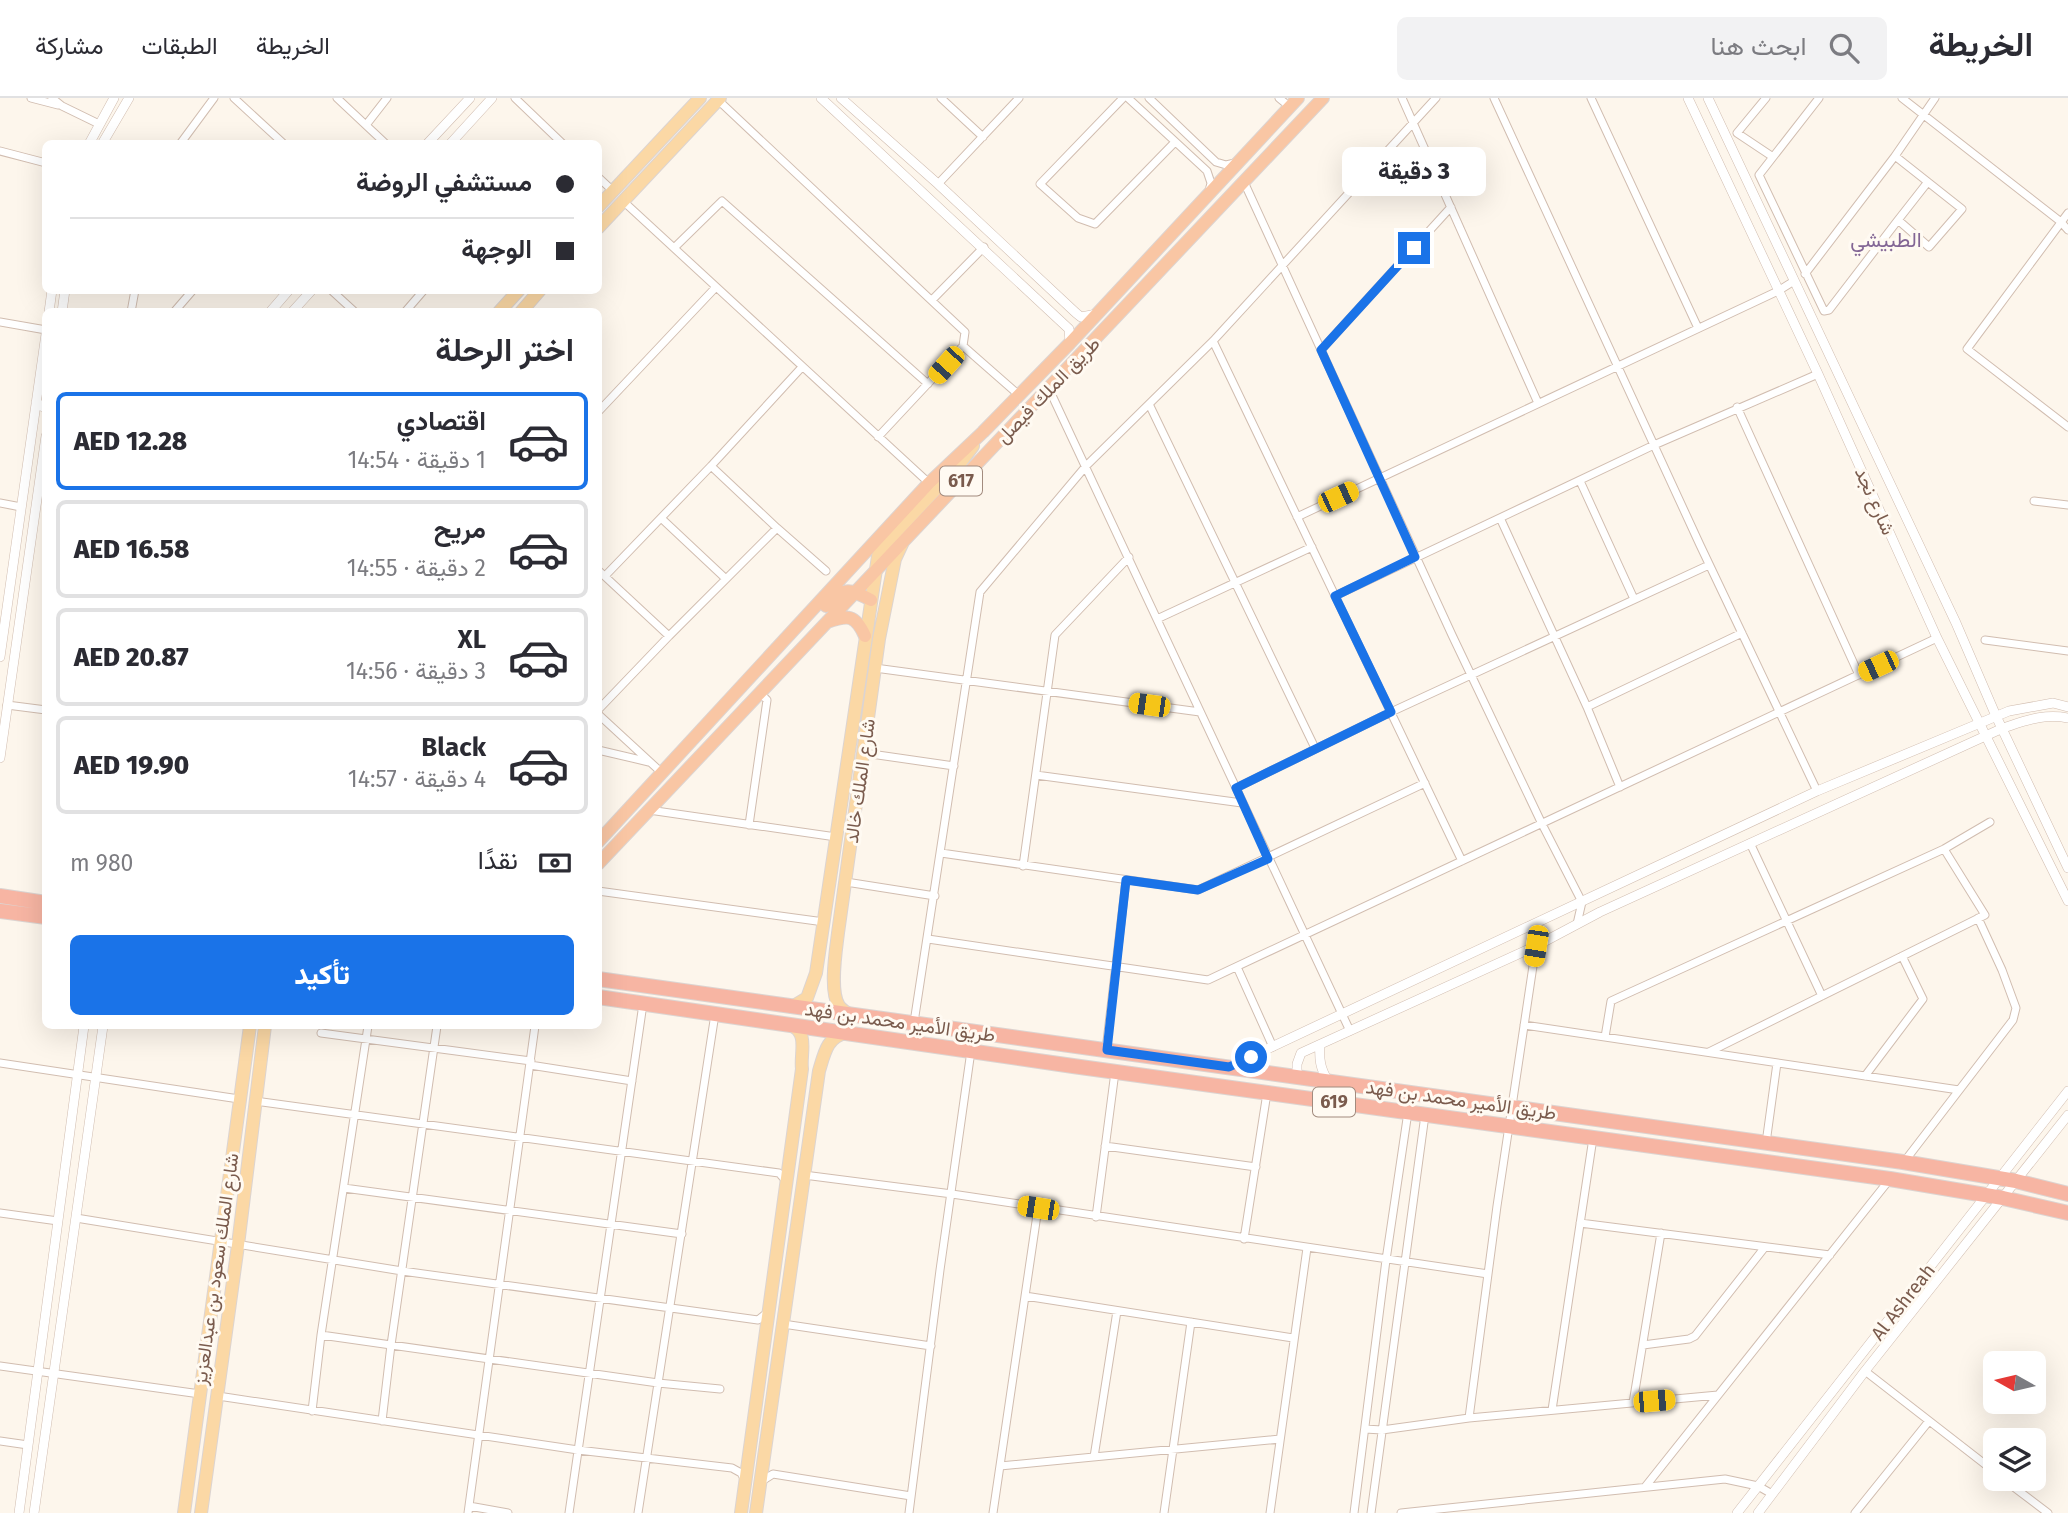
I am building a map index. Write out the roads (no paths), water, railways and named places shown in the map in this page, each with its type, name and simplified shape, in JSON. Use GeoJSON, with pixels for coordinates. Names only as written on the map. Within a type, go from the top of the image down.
{"type":"FeatureCollection","features":[{"type":"Feature","properties":{"kind":"highway","name":"طريق الملك فيصل"},"geometry":{"type":"LineString","coordinates":[[602,860],[1323,98]]}},
{"type":"Feature","properties":{"kind":"highway","name":"طريق الملك فيصل"},"geometry":{"type":"LineString","coordinates":[[602,838],[929,483],[984,432],[1070,343],[1294,103]]}},
{"type":"Feature","properties":{"kind":"highway"},"geometry":{"type":"LineString","coordinates":[[709,724],[771,665],[836,595],[845,590],[870,600]]}},
{"type":"Feature","properties":{"kind":"highway"},"geometry":{"type":"LineString","coordinates":[[827,622],[843,617],[852,618],[865,636]]}},
{"type":"Feature","properties":{"kind":"highway"},"geometry":{"type":"LineString","coordinates":[[0,896],[42,901]]}},
{"type":"Feature","properties":{"kind":"highway"},"geometry":{"type":"LineString","coordinates":[[0,911],[42,916]]}},
{"type":"Feature","properties":{"kind":"highway","name":"طريق الأمير محمد بن فهد"},"geometry":{"type":"LineString","coordinates":[[602,980],[1903,1162],[2016,1181],[2068,1194]]}},
{"type":"Feature","properties":{"kind":"highway","name":"طريق الأمير محمد بن فهد"},"geometry":{"type":"LineString","coordinates":[[602,998],[1115,1072],[1890,1179],[2003,1198],[2068,1213]]}},
{"type":"Feature","properties":{"kind":"main road"},"geometry":{"type":"LineString","coordinates":[[602,202],[700,98]]}},
{"type":"Feature","properties":{"kind":"main road"},"geometry":{"type":"LineString","coordinates":[[602,224],[719,99]]}},
{"type":"Feature","properties":{"kind":"main road"},"geometry":{"type":"LineString","coordinates":[[502,308],[513,294]]}},
{"type":"Feature","properties":{"kind":"main road"},"geometry":{"type":"LineString","coordinates":[[524,308],[537,294]]}},
{"type":"Feature","properties":{"kind":"main road","name":"شارع الملك خالد"},"geometry":{"type":"LineString","coordinates":[[792,1007],[807,998],[816,973],[878,556],[984,432]]}},
{"type":"Feature","properties":{"kind":"main road","name":"شارع الملك خالد"},"geometry":{"type":"LineString","coordinates":[[852,1016],[842,1010],[837,1002],[834,976],[876,662],[895,559],[903,542]]}},
{"type":"Feature","properties":{"kind":"main road"},"geometry":{"type":"LineString","coordinates":[[870,600],[879,612],[876,662]]}},
{"type":"Feature","properties":{"kind":"main road"},"geometry":{"type":"LineString","coordinates":[[816,973],[817,983],[823,988],[831,985],[834,976]]}},
{"type":"Feature","properties":{"kind":"main road"},"geometry":{"type":"LineString","coordinates":[[741,1513],[802,1069],[803,1037],[798,1028],[790,1025]]}},
{"type":"Feature","properties":{"kind":"main road","name":"شارع الملك سعود بن عبدالعزيز"},"geometry":{"type":"LineString","coordinates":[[184,1513],[250,1029]]}},
{"type":"Feature","properties":{"kind":"main road","name":"شارع الملك سعود بن عبدالعزيز"},"geometry":{"type":"LineString","coordinates":[[201,1513],[265,1029]]}},
{"type":"Feature","properties":{"kind":"main road"},"geometry":{"type":"LineString","coordinates":[[756,1513],[820,1071],[832,1039],[848,1033]]}},
{"type":"Feature","properties":{"kind":"main road"},"geometry":{"type":"LineString","coordinates":[[802,1069],[806,1056],[814,1054],[819,1059],[820,1071]]}},
{"type":"Feature","properties":{"kind":"street"},"geometry":{"type":"LineString","coordinates":[[31,98],[62,106],[99,124]]}},
{"type":"Feature","properties":{"kind":"street"},"geometry":{"type":"LineString","coordinates":[[52,98],[62,106]]}},
{"type":"Feature","properties":{"kind":"street"},"geometry":{"type":"LineString","coordinates":[[91,140],[114,98]]}},
{"type":"Feature","properties":{"kind":"street"},"geometry":{"type":"LineString","coordinates":[[104,140],[129,98]]}},
{"type":"Feature","properties":{"kind":"street"},"geometry":{"type":"LineString","coordinates":[[184,140],[214,98]]}},
{"type":"Feature","properties":{"kind":"street"},"geometry":{"type":"LineString","coordinates":[[234,98],[280,140]]}},
{"type":"Feature","properties":{"kind":"street"},"geometry":{"type":"LineString","coordinates":[[337,98],[382,140]]}},
{"type":"Feature","properties":{"kind":"street"},"geometry":{"type":"LineString","coordinates":[[366,125],[387,98]]}},
{"type":"Feature","properties":{"kind":"street"},"geometry":{"type":"LineString","coordinates":[[431,140],[470,98]]}},
{"type":"Feature","properties":{"kind":"street"},"geometry":{"type":"LineString","coordinates":[[454,140],[492,98]]}},
{"type":"Feature","properties":{"kind":"street"},"geometry":{"type":"LineString","coordinates":[[515,98],[559,140]]}},
{"type":"Feature","properties":{"kind":"street"},"geometry":{"type":"LineString","coordinates":[[821,98],[1069,329],[1070,343]]}},
{"type":"Feature","properties":{"kind":"street"},"geometry":{"type":"LineString","coordinates":[[841,98],[1081,317],[1097,314]]}},
{"type":"Feature","properties":{"kind":"street"},"geometry":{"type":"LineString","coordinates":[[941,98],[983,136]]}},
{"type":"Feature","properties":{"kind":"street"},"geometry":{"type":"LineString","coordinates":[[938,184],[1019,98]]}},
{"type":"Feature","properties":{"kind":"street"},"geometry":{"type":"LineString","coordinates":[[1175,142],[1095,224],[1078,218],[1041,184],[1125,98],[1175,142],[1207,171],[1210,183],[1208,194]]}},
{"type":"Feature","properties":{"kind":"street"},"geometry":{"type":"LineString","coordinates":[[1149,98],[1216,162],[1226,165],[1239,162]]}},
{"type":"Feature","properties":{"kind":"street"},"geometry":{"type":"LineString","coordinates":[[1279,98],[1294,103]]}},
{"type":"Feature","properties":{"kind":"street"},"geometry":{"type":"LineString","coordinates":[[1402,98],[1538,403]]}},
{"type":"Feature","properties":{"kind":"street"},"geometry":{"type":"LineString","coordinates":[[911,1043],[979,592],[1086,466],[1213,341],[1436,98]]}},
{"type":"Feature","properties":{"kind":"street"},"geometry":{"type":"LineString","coordinates":[[1494,98],[1709,565],[1817,791]]}},
{"type":"Feature","properties":{"kind":"street"},"geometry":{"type":"LineString","coordinates":[[1591,98],[1698,328]]}},
{"type":"Feature","properties":{"kind":"street","name":"شارع نجد"},"geometry":{"type":"LineString","coordinates":[[1688,98],[1818,374],[1937,638],[2068,901]]}},
{"type":"Feature","properties":{"kind":"street","name":"شارع نجد"},"geometry":{"type":"LineString","coordinates":[[1708,98],[1956,623],[1996,716],[2068,868]]}},
{"type":"Feature","properties":{"kind":"street"},"geometry":{"type":"LineString","coordinates":[[1766,98],[1737,134],[1773,158]]}},
{"type":"Feature","properties":{"kind":"street"},"geometry":{"type":"LineString","coordinates":[[1819,98],[1759,175],[1824,312],[1829,310],[1927,183]]}},
{"type":"Feature","properties":{"kind":"street"},"geometry":{"type":"LineString","coordinates":[[1902,98],[2064,222],[2068,230]]}},
{"type":"Feature","properties":{"kind":"street"},"geometry":{"type":"LineString","coordinates":[[1805,274],[1895,156],[1935,98]]}},
{"type":"Feature","properties":{"kind":"street"},"geometry":{"type":"LineString","coordinates":[[719,99],[965,332],[963,345],[878,437]]}},
{"type":"Feature","properties":{"kind":"street"},"geometry":{"type":"LineString","coordinates":[[0,151],[42,162]]}},
{"type":"Feature","properties":{"kind":"street"},"geometry":{"type":"LineString","coordinates":[[1895,156],[1962,209],[1929,247],[1898,220]]}},
{"type":"Feature","properties":{"kind":"street"},"geometry":{"type":"LineString","coordinates":[[602,181],[613,191]]}},
{"type":"Feature","properties":{"kind":"street"},"geometry":{"type":"LineString","coordinates":[[1244,182],[1415,557],[1582,902],[1577,924]]}},
{"type":"Feature","properties":{"kind":"street"},"geometry":{"type":"LineString","coordinates":[[623,201],[929,483]]}},
{"type":"Feature","properties":{"kind":"street"},"geometry":{"type":"LineString","coordinates":[[674,248],[722,201],[928,384]]}},
{"type":"Feature","properties":{"kind":"street"},"geometry":{"type":"LineString","coordinates":[[1321,350],[1451,207]]}},
{"type":"Feature","properties":{"kind":"street"},"geometry":{"type":"LineString","coordinates":[[2068,213],[2064,222],[1967,349],[2068,427]]}},
{"type":"Feature","properties":{"kind":"street"},"geometry":{"type":"LineString","coordinates":[[932,300],[984,247]]}},
{"type":"Feature","properties":{"kind":"street"},"geometry":{"type":"LineString","coordinates":[[1297,517],[1778,291],[1794,281]]}},
{"type":"Feature","properties":{"kind":"street"},"geometry":{"type":"LineString","coordinates":[[602,408],[716,287]]}},
{"type":"Feature","properties":{"kind":"street"},"geometry":{"type":"LineString","coordinates":[[177,308],[190,294]]}},
{"type":"Feature","properties":{"kind":"street"},"geometry":{"type":"LineString","coordinates":[[273,308],[286,294]]}},
{"type":"Feature","properties":{"kind":"street"},"geometry":{"type":"LineString","coordinates":[[296,308],[308,294]]}},
{"type":"Feature","properties":{"kind":"street"},"geometry":{"type":"LineString","coordinates":[[335,294],[351,308]]}},
{"type":"Feature","properties":{"kind":"street"},"geometry":{"type":"LineString","coordinates":[[408,308],[421,294]]}},
{"type":"Feature","properties":{"kind":"street"},"geometry":{"type":"LineString","coordinates":[[1044,306],[1055,294]]}},
{"type":"Feature","properties":{"kind":"street"},"geometry":{"type":"LineString","coordinates":[[0,322],[42,331]]}},
{"type":"Feature","properties":{"kind":"street"},"geometry":{"type":"LineString","coordinates":[[1213,341],[1462,862]]}},
{"type":"Feature","properties":{"kind":"street"},"geometry":{"type":"LineString","coordinates":[[963,345],[1019,395]]}},
{"type":"Feature","properties":{"kind":"street"},"geometry":{"type":"LineString","coordinates":[[605,576],[802,367]]}},
{"type":"Feature","properties":{"kind":"street"},"geometry":{"type":"LineString","coordinates":[[1335,596],[1415,557],[1501,520],[1654,445],[1818,374]]}},
{"type":"Feature","properties":{"kind":"street"},"geometry":{"type":"LineString","coordinates":[[1049,389],[1350,1031]]}},
{"type":"Feature","properties":{"kind":"street"},"geometry":{"type":"LineString","coordinates":[[0,657],[5,591],[41,401]]}},
{"type":"Feature","properties":{"kind":"street"},"geometry":{"type":"LineString","coordinates":[[1149,404],[1315,748]]}},
{"type":"Feature","properties":{"kind":"street"},"geometry":{"type":"LineString","coordinates":[[1737,407],[1858,675]]}},
{"type":"Feature","properties":{"kind":"street"},"geometry":{"type":"LineString","coordinates":[[0,758],[42,464]]}},
{"type":"Feature","properties":{"kind":"street"},"geometry":{"type":"LineString","coordinates":[[711,466],[826,571]]}},
{"type":"Feature","properties":{"kind":"street"},"geometry":{"type":"LineString","coordinates":[[1580,481],[1634,599]]}},
{"type":"Feature","properties":{"kind":"street"},"geometry":{"type":"LineString","coordinates":[[2034,501],[2068,505]]}},
{"type":"Feature","properties":{"kind":"street"},"geometry":{"type":"LineString","coordinates":[[0,503],[21,507]]}},
{"type":"Feature","properties":{"kind":"street"},"geometry":{"type":"LineString","coordinates":[[661,518],[726,579]]}},
{"type":"Feature","properties":{"kind":"street"},"geometry":{"type":"LineString","coordinates":[[1501,520],[1587,707],[1620,787]]}},
{"type":"Feature","properties":{"kind":"street"},"geometry":{"type":"LineString","coordinates":[[602,708],[669,636],[778,528]]}},
{"type":"Feature","properties":{"kind":"street"},"geometry":{"type":"LineString","coordinates":[[1157,620],[1312,547]]}},
{"type":"Feature","properties":{"kind":"street"},"geometry":{"type":"LineString","coordinates":[[1023,866],[1055,635],[1129,557]]}},
{"type":"Feature","properties":{"kind":"street"},"geometry":{"type":"LineString","coordinates":[[1236,788],[1391,712],[1709,565]]}},
{"type":"Feature","properties":{"kind":"street"},"geometry":{"type":"LineString","coordinates":[[602,573],[669,636]]}},
{"type":"Feature","properties":{"kind":"street"},"geometry":{"type":"LineString","coordinates":[[1587,707],[1742,633]]}},
{"type":"Feature","properties":{"kind":"street"},"geometry":{"type":"LineString","coordinates":[[928,939],[1208,980],[1305,937],[1937,638]]}},
{"type":"Feature","properties":{"kind":"street"},"geometry":{"type":"LineString","coordinates":[[1985,640],[2068,651]]}},
{"type":"Feature","properties":{"kind":"street"},"geometry":{"type":"LineString","coordinates":[[876,662],[967,679],[1200,712]]}},
{"type":"Feature","properties":{"kind":"street"},"geometry":{"type":"LineString","coordinates":[[749,825],[767,700],[761,694]]}},
{"type":"Feature","properties":{"kind":"street"},"geometry":{"type":"LineString","coordinates":[[1229,1067],[1817,791],[2009,711],[2053,703],[2068,706]]}},
{"type":"Feature","properties":{"kind":"street"},"geometry":{"type":"LineString","coordinates":[[8,705],[42,709]]}},
{"type":"Feature","properties":{"kind":"street"},"geometry":{"type":"LineString","coordinates":[[602,716],[663,774]]}},
{"type":"Feature","properties":{"kind":"street"},"geometry":{"type":"LineString","coordinates":[[1297,1077],[1297,1064],[1301,1053],[1536,946],[1577,924],[2003,728],[2040,716],[2068,718]]}},
{"type":"Feature","properties":{"kind":"street"},"geometry":{"type":"LineString","coordinates":[[602,751],[652,763]]}},
{"type":"Feature","properties":{"kind":"street"},"geometry":{"type":"LineString","coordinates":[[864,753],[954,766]]}},
{"type":"Feature","properties":{"kind":"street"},"geometry":{"type":"LineString","coordinates":[[1036,775],[1242,803]]}},
{"type":"Feature","properties":{"kind":"street"},"geometry":{"type":"LineString","coordinates":[[941,853],[1198,890],[1425,783]]}},
{"type":"Feature","properties":{"kind":"street"},"geometry":{"type":"LineString","coordinates":[[648,810],[836,837]]}},
{"type":"Feature","properties":{"kind":"street"},"geometry":{"type":"LineString","coordinates":[[1605,1037],[1611,1001],[1944,849],[1990,822]]}},
{"type":"Feature","properties":{"kind":"street"},"geometry":{"type":"LineString","coordinates":[[1750,844],[1822,996]]}},
{"type":"Feature","properties":{"kind":"street"},"geometry":{"type":"LineString","coordinates":[[1708,1052],[1985,915],[1944,849]]}},
{"type":"Feature","properties":{"kind":"street"},"geometry":{"type":"LineString","coordinates":[[1107,1050],[1126,880]]}},
{"type":"Feature","properties":{"kind":"street"},"geometry":{"type":"LineString","coordinates":[[846,882],[935,896]]}},
{"type":"Feature","properties":{"kind":"street"},"geometry":{"type":"LineString","coordinates":[[602,892],[824,922]]}},
{"type":"Feature","properties":{"kind":"street"},"geometry":{"type":"LineString","coordinates":[[1903,1162],[2013,1020],[2016,1008],[1978,918]]}},
{"type":"Feature","properties":{"kind":"street"},"geometry":{"type":"LineString","coordinates":[[1469,1418],[1536,946]]}},
{"type":"Feature","properties":{"kind":"street"},"geometry":{"type":"LineString","coordinates":[[1865,1076],[1923,999],[1902,956]]}},
{"type":"Feature","properties":{"kind":"street"},"geometry":{"type":"LineString","coordinates":[[1237,967],[1273,1047]]}},
{"type":"Feature","properties":{"kind":"street"},"geometry":{"type":"LineString","coordinates":[[569,1513],[643,1004]]}},
{"type":"Feature","properties":{"kind":"street"},"geometry":{"type":"LineString","coordinates":[[638,1513],[715,1014]]}},
{"type":"Feature","properties":{"kind":"street"},"geometry":{"type":"LineString","coordinates":[[1524,1025],[1959,1090]]}},
{"type":"Feature","properties":{"kind":"street"},"geometry":{"type":"LineString","coordinates":[[19,1513],[84,1029]]}},
{"type":"Feature","properties":{"kind":"street"},"geometry":{"type":"LineString","coordinates":[[34,1513],[103,1029]]}},
{"type":"Feature","properties":{"kind":"street"},"geometry":{"type":"LineString","coordinates":[[312,1411],[368,1029]]}},
{"type":"Feature","properties":{"kind":"street"},"geometry":{"type":"LineString","coordinates":[[382,1421],[437,1029]]}},
{"type":"Feature","properties":{"kind":"street"},"geometry":{"type":"LineString","coordinates":[[508,1513],[468,1510],[535,1029]]}},
{"type":"Feature","properties":{"kind":"street"},"geometry":{"type":"LineString","coordinates":[[321,1033],[434,1048],[632,1081]]}},
{"type":"Feature","properties":{"kind":"street"},"geometry":{"type":"LineString","coordinates":[[1320,1045],[1319,1060],[1328,1081]]}},
{"type":"Feature","properties":{"kind":"street"},"geometry":{"type":"LineString","coordinates":[[909,1513],[971,1051]]}},
{"type":"Feature","properties":{"kind":"street"},"geometry":{"type":"LineString","coordinates":[[0,1063],[239,1099]]}},
{"type":"Feature","properties":{"kind":"street"},"geometry":{"type":"LineString","coordinates":[[1766,1143],[1777,1063]]}},
{"type":"Feature","properties":{"kind":"street"},"geometry":{"type":"LineString","coordinates":[[1096,1217],[1115,1072]]}},
{"type":"Feature","properties":{"kind":"street","name":"Al Ashreah"},"geometry":{"type":"LineString","coordinates":[[1737,1513],[2068,1091]]}},
{"type":"Feature","properties":{"kind":"street"},"geometry":{"type":"LineString","coordinates":[[1244,1239],[1267,1093]]}},
{"type":"Feature","properties":{"kind":"street"},"geometry":{"type":"LineString","coordinates":[[255,1101],[694,1160],[779,1173],[787,1182]]}},
{"type":"Feature","properties":{"kind":"street"},"geometry":{"type":"LineString","coordinates":[[1354,1513],[1408,1112]]}},
{"type":"Feature","properties":{"kind":"street"},"geometry":{"type":"LineString","coordinates":[[1371,1513],[1425,1114]]}},
{"type":"Feature","properties":{"kind":"street"},"geometry":{"type":"LineString","coordinates":[[1758,1513],[1865,1371],[2068,1115]]}},
{"type":"Feature","properties":{"kind":"street"},"geometry":{"type":"LineString","coordinates":[[1552,1410],[1593,1138]]}},
{"type":"Feature","properties":{"kind":"street"},"geometry":{"type":"LineString","coordinates":[[1105,1146],[1255,1167]]}},
{"type":"Feature","properties":{"kind":"street"},"geometry":{"type":"LineString","coordinates":[[804,1175],[952,1194],[1488,1274]]}},
{"type":"Feature","properties":{"kind":"street"},"geometry":{"type":"LineString","coordinates":[[1645,1487],[1890,1179]]}},
{"type":"Feature","properties":{"kind":"street"},"geometry":{"type":"LineString","coordinates":[[344,1188],[682,1234]]}},
{"type":"Feature","properties":{"kind":"street"},"geometry":{"type":"LineString","coordinates":[[993,1513],[1038,1208]]}},
{"type":"Feature","properties":{"kind":"street"},"geometry":{"type":"LineString","coordinates":[[0,1213],[58,1222]]}},
{"type":"Feature","properties":{"kind":"street"},"geometry":{"type":"LineString","coordinates":[[76,1218],[402,1272],[600,1300],[758,1320],[769,1311]]}},
{"type":"Feature","properties":{"kind":"street"},"geometry":{"type":"LineString","coordinates":[[1580,1223],[1830,1255]]}},
{"type":"Feature","properties":{"kind":"street"},"geometry":{"type":"LineString","coordinates":[[1633,1403],[1661,1233]]}},
{"type":"Feature","properties":{"kind":"street"},"geometry":{"type":"LineString","coordinates":[[1643,1345],[1695,1336],[1765,1247]]}},
{"type":"Feature","properties":{"kind":"street"},"geometry":{"type":"LineString","coordinates":[[1270,1513],[1307,1248]]}},
{"type":"Feature","properties":{"kind":"street"},"geometry":{"type":"LineString","coordinates":[[1025,1296],[1293,1338]]}},
{"type":"Feature","properties":{"kind":"street"},"geometry":{"type":"LineString","coordinates":[[1094,1457],[1117,1311]]}},
{"type":"Feature","properties":{"kind":"street"},"geometry":{"type":"LineString","coordinates":[[1164,1513],[1191,1322]]}},
{"type":"Feature","properties":{"kind":"street"},"geometry":{"type":"LineString","coordinates":[[783,1325],[931,1346]]}},
{"type":"Feature","properties":{"kind":"street"},"geometry":{"type":"LineString","coordinates":[[321,1335],[659,1383],[720,1389]]}},
{"type":"Feature","properties":{"kind":"street"},"geometry":{"type":"LineString","coordinates":[[0,1366],[200,1394]]}},
{"type":"Feature","properties":{"kind":"street"},"geometry":{"type":"LineString","coordinates":[[1865,1371],[1983,1463]]}},
{"type":"Feature","properties":{"kind":"street"},"geometry":{"type":"LineString","coordinates":[[1364,1429],[1382,1430],[1469,1418],[1718,1395]]}},
{"type":"Feature","properties":{"kind":"street"},"geometry":{"type":"LineString","coordinates":[[218,1396],[578,1450],[732,1468],[741,1473],[745,1482]]}},
{"type":"Feature","properties":{"kind":"street"},"geometry":{"type":"LineString","coordinates":[[1855,1513],[1929,1421]]}},
{"type":"Feature","properties":{"kind":"street"},"geometry":{"type":"LineString","coordinates":[[1000,1466],[1280,1439]]}},
{"type":"Feature","properties":{"kind":"street"},"geometry":{"type":"LineString","coordinates":[[0,1441],[29,1445]]}},
{"type":"Feature","properties":{"kind":"street"},"geometry":{"type":"LineString","coordinates":[[760,1483],[769,1475],[778,1475],[911,1496]]}},
{"type":"Feature","properties":{"kind":"street"},"geometry":{"type":"LineString","coordinates":[[1401,1513],[1725,1479],[1758,1486],[1772,1494]]}},
{"type":"Feature","properties":{"kind":"street"},"geometry":{"type":"LineString","coordinates":[[2019,1491],[2048,1513]]}},
{"type":"Feature","properties":{"kind":"district","name":"الطبيشي"},"geometry":{"type":"Point","coordinates":[1886,240]}}]}
